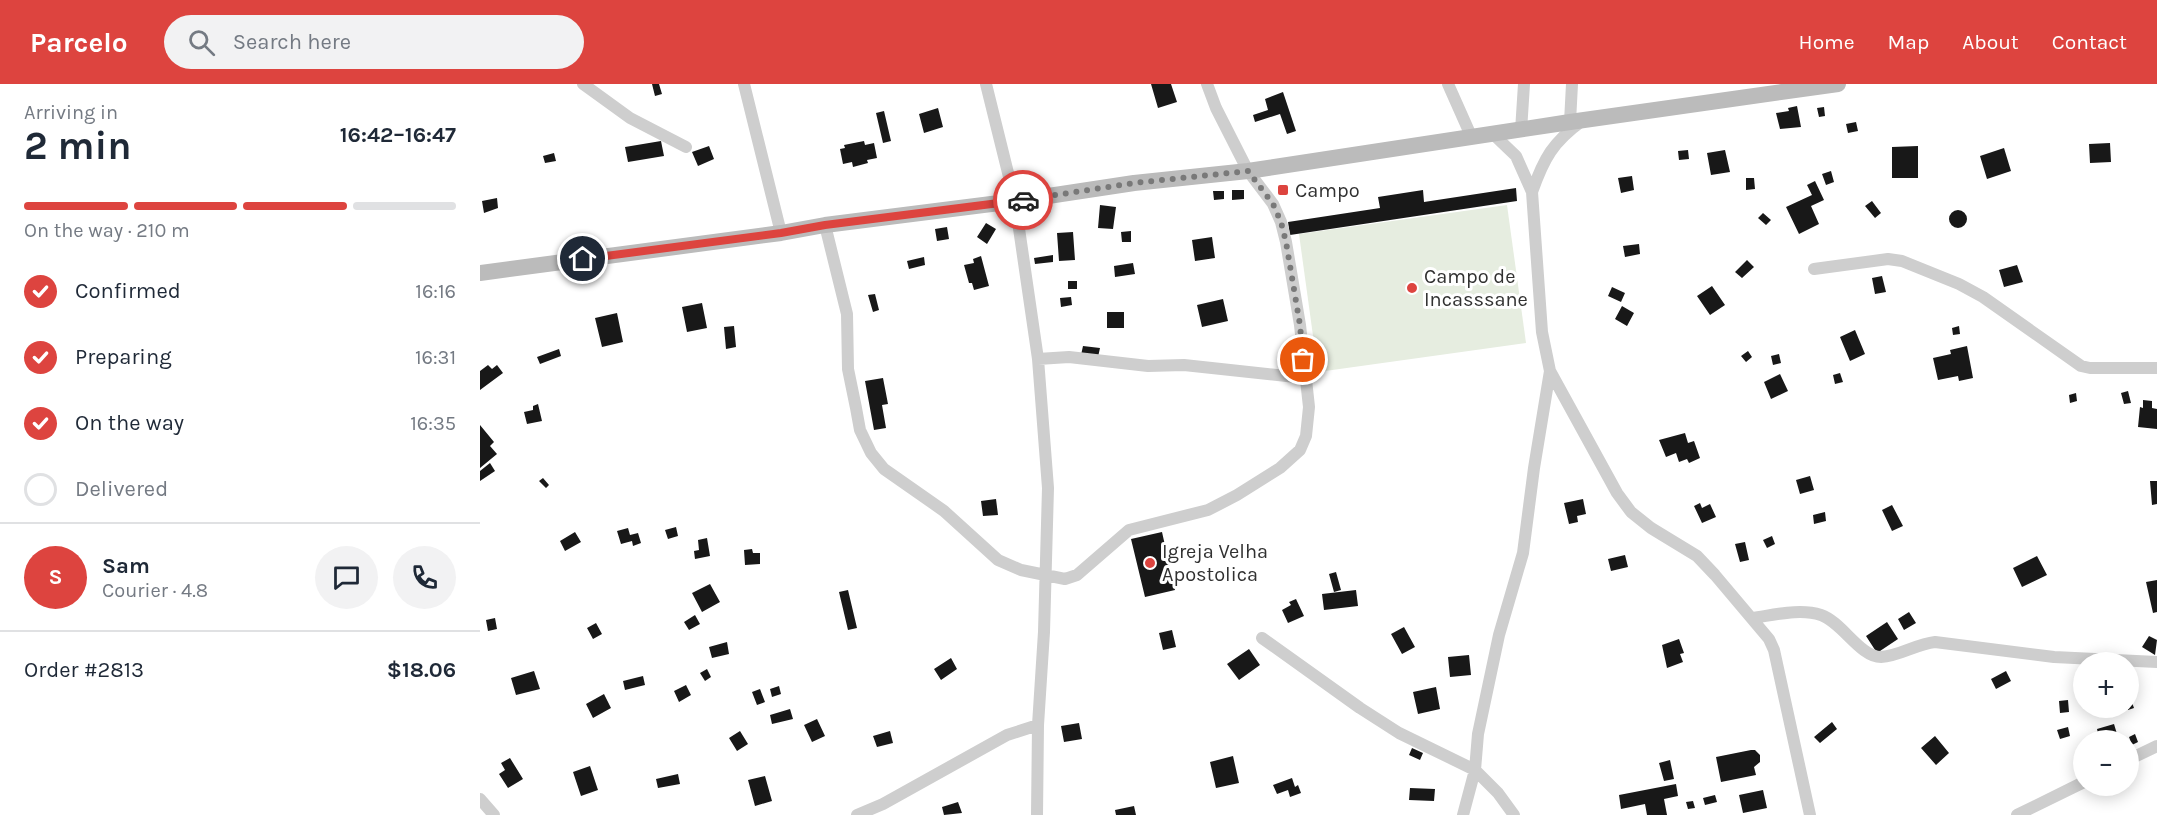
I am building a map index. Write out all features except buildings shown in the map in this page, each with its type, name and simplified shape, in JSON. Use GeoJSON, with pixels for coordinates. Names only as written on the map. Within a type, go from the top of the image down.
{"type":"FeatureCollection","features":[{"type":"Feature","properties":{"kind":"street"},"geometry":{"type":"LineString","coordinates":[[583,84],[630,118],[686,147]]}},
{"type":"Feature","properties":{"kind":"street"},"geometry":{"type":"LineString","coordinates":[[744,84],[781,233]]}},
{"type":"Feature","properties":{"kind":"street"},"geometry":{"type":"LineString","coordinates":[[986,84],[1016,201],[1038,358],[1048,488],[1044,632],[1038,725],[1037,815]]}},
{"type":"Feature","properties":{"kind":"street"},"geometry":{"type":"LineString","coordinates":[[825,225],[847,314],[848,369],[855,408],[860,430],[871,453],[884,469],[944,511],[998,560],[1021,570],[1065,579],[1077,575],[1129,530],[1208,510],[1237,495],[1280,468],[1300,450],[1306,436],[1309,407],[1300,325],[1286,242],[1273,204],[1248,171],[1216,108],[1207,84]]}},
{"type":"Feature","properties":{"kind":"street"},"geometry":{"type":"LineString","coordinates":[[1448,84],[1472,138]]}},
{"type":"Feature","properties":{"kind":"street"},"geometry":{"type":"LineString","coordinates":[[1521,130],[1524,84]]}},
{"type":"Feature","properties":{"kind":"street"},"geometry":{"type":"LineString","coordinates":[[1572,84],[1577,121]]}},
{"type":"Feature","properties":{"kind":"street"},"geometry":{"type":"LineString","coordinates":[[480,273],[1134,183],[1248,171],[1785,88],[1838,84]]}},
{"type":"Feature","properties":{"kind":"street"},"geometry":{"type":"LineString","coordinates":[[1532,192],[1549,153],[1577,121]]}},
{"type":"Feature","properties":{"kind":"street"},"geometry":{"type":"LineString","coordinates":[[1493,134],[1516,156],[1532,192],[1542,332],[1550,371],[1617,493],[1631,512],[1651,528],[1697,556],[1769,639],[1774,650],[1810,815]]}},
{"type":"Feature","properties":{"kind":"street"},"geometry":{"type":"LineString","coordinates":[[1814,269],[1888,260],[1902,261],[1959,284],[1983,297],[2081,366],[2157,368]]}},
{"type":"Feature","properties":{"kind":"street"},"geometry":{"type":"LineString","coordinates":[[1038,358],[1069,357],[1148,366],[1184,365],[1305,378]]}},
{"type":"Feature","properties":{"kind":"street"},"geometry":{"type":"LineString","coordinates":[[1463,815],[1475,770],[1478,734],[1499,635],[1523,553],[1550,371]]}},
{"type":"Feature","properties":{"kind":"street"},"geometry":{"type":"LineString","coordinates":[[1752,618],[1799,612],[1821,615],[1833,621],[1867,652],[1880,657],[1902,652],[1922,643],[1935,642],[2054,657],[2157,662]]}},
{"type":"Feature","properties":{"kind":"street"},"geometry":{"type":"LineString","coordinates":[[1262,638],[1370,714],[1408,737],[1475,770],[1514,815]]}},
{"type":"Feature","properties":{"kind":"street"},"geometry":{"type":"LineString","coordinates":[[857,815],[883,804],[1007,735],[1038,725]]}},
{"type":"Feature","properties":{"kind":"street"},"geometry":{"type":"LineString","coordinates":[[2139,755],[2157,746]]}},
{"type":"Feature","properties":{"kind":"street"},"geometry":{"type":"LineString","coordinates":[[2017,815],[2073,787]]}},
{"type":"Feature","properties":{"kind":"shaded area","name":"Campo de Incasssane"},"geometry":{"type":"Polygon","coordinates":[[[1507,205],[1526,343],[1318,372],[1299,234],[1507,205]]]}},
{"type":"Feature","properties":{"kind":"way so far"},"geometry":{"type":"LineString","coordinates":[[1023,200],[1134,183],[1248,171],[1273,204],[1281,222],[1300,325],[1303,360]]}},
{"type":"Feature","properties":{"kind":"place","name":"Campo"},"geometry":{"type":"Point","coordinates":[1283,190]}},
{"type":"Feature","properties":{"kind":"place","name":"Campo de Incasssane"},"geometry":{"type":"Point","coordinates":[1412,288]}},
{"type":"Feature","properties":{"kind":"place","name":"Igreja Velha Apostolica"},"geometry":{"type":"Point","coordinates":[1150,563]}},
{"type":"Feature","properties":{"kind":"route"},"geometry":{"type":"LineString","coordinates":[[583,259],[1023,200]]}}]}
